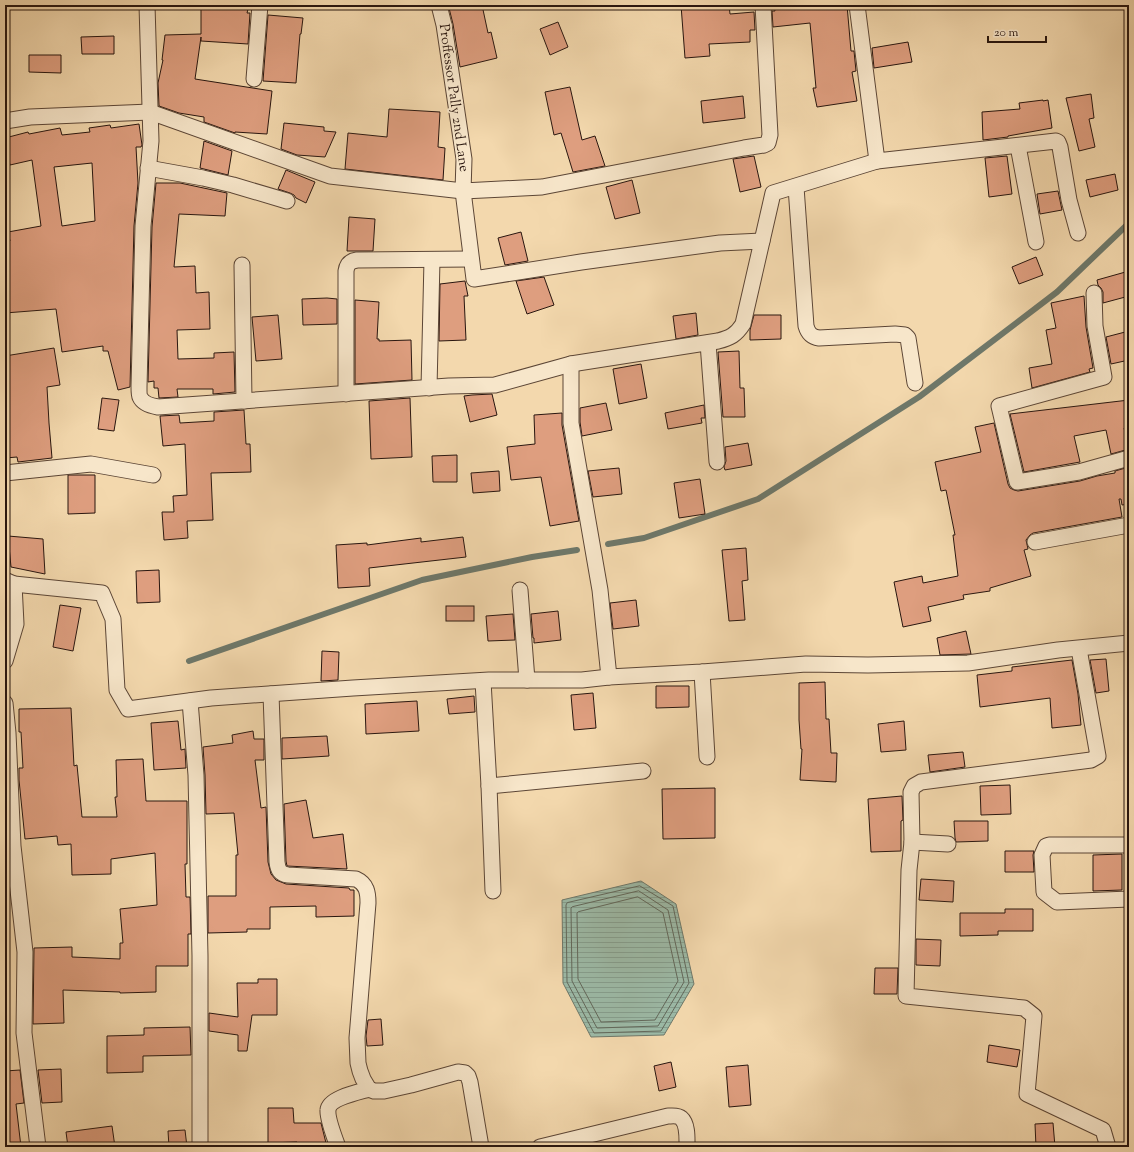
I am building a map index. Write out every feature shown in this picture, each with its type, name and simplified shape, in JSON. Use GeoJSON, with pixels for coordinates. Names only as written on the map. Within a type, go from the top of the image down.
{"type":"FeatureCollection","features":[{"type":"Feature","properties":{"kind":"street"},"geometry":{"type":"LineString","coordinates":[[147,5],[151,142],[143,226],[139,387],[140,398],[145,403],[152,406],[158,407],[430,388],[495,385],[571,364],[708,343],[729,338],[738,332],[743,324],[773,193],[877,161],[1056,141],[1059,144],[1069,200],[1078,233]]}},
{"type":"Feature","properties":{"kind":"street"},"geometry":{"type":"LineString","coordinates":[[254,79],[260,5]]}},
{"type":"Feature","properties":{"kind":"street","name":"Proffessor Pally 2nd Lane"},"geometry":{"type":"LineString","coordinates":[[439,5],[444,25],[464,159],[464,191],[474,279],[697,246],[720,243],[762,241]]}},
{"type":"Feature","properties":{"kind":"street"},"geometry":{"type":"LineString","coordinates":[[5,121],[30,117],[150,112],[330,176],[464,191],[542,188],[768,143],[770,135],[763,5]]}},
{"type":"Feature","properties":{"kind":"street"},"geometry":{"type":"LineString","coordinates":[[857,5],[877,161]]}},
{"type":"Feature","properties":{"kind":"street"},"geometry":{"type":"LineString","coordinates":[[1018,146],[1036,242]]}},
{"type":"Feature","properties":{"kind":"street"},"geometry":{"type":"LineString","coordinates":[[148,168],[233,184],[287,201]]}},
{"type":"Feature","properties":{"kind":"street"},"geometry":{"type":"LineString","coordinates":[[796,186],[806,326],[808,333],[814,338],[895,334],[905,335],[908,338],[915,383]]}},
{"type":"Feature","properties":{"kind":"street"},"geometry":{"type":"LineString","coordinates":[[346,394],[346,271],[348,265],[352,261],[357,260],[471,259]]}},
{"type":"Feature","properties":{"kind":"street"},"geometry":{"type":"LineString","coordinates":[[430,388],[432,260]]}},
{"type":"Feature","properties":{"kind":"street"},"geometry":{"type":"LineString","coordinates":[[242,265],[244,401]]}},
{"type":"Feature","properties":{"kind":"street"},"geometry":{"type":"LineString","coordinates":[[1094,293],[1095,326],[1104,378],[999,406],[1017,482],[1079,472],[1129,458]]}},
{"type":"Feature","properties":{"kind":"street"},"geometry":{"type":"LineString","coordinates":[[708,343],[717,462]]}},
{"type":"Feature","properties":{"kind":"street"},"geometry":{"type":"LineString","coordinates":[[571,364],[571,423],[600,590],[610,677]]}},
{"type":"Feature","properties":{"kind":"street"},"geometry":{"type":"LineString","coordinates":[[5,472],[91,464],[153,475]]}},
{"type":"Feature","properties":{"kind":"street"},"geometry":{"type":"LineString","coordinates":[[1035,542],[1129,525]]}},
{"type":"Feature","properties":{"kind":"street"},"geometry":{"type":"LineString","coordinates":[[5,661],[16,624],[9,582],[102,593],[113,619],[117,690],[128,709],[211,698],[483,681],[582,680],[806,664],[968,664],[1058,650],[1129,643]]}},
{"type":"Feature","properties":{"kind":"street"},"geometry":{"type":"LineString","coordinates":[[520,590],[527,680]]}},
{"type":"Feature","properties":{"kind":"street"},"geometry":{"type":"LineString","coordinates":[[1079,649],[1098,756],[1091,760],[921,782],[914,786],[911,792],[912,842],[909,870],[906,996],[1024,1008],[1034,1016],[1027,1094],[1103,1130],[1108,1147]]}},
{"type":"Feature","properties":{"kind":"street"},"geometry":{"type":"LineString","coordinates":[[702,672],[707,757]]}},
{"type":"Feature","properties":{"kind":"street"},"geometry":{"type":"LineString","coordinates":[[483,681],[493,891]]}},
{"type":"Feature","properties":{"kind":"street"},"geometry":{"type":"LineString","coordinates":[[271,694],[277,862],[279,872],[288,875],[356,879],[362,882],[368,893],[356,1038],[360,1071],[369,1089]]}},
{"type":"Feature","properties":{"kind":"street"},"geometry":{"type":"LineString","coordinates":[[190,701],[196,775],[200,948],[200,1147]]}},
{"type":"Feature","properties":{"kind":"street"},"geometry":{"type":"LineString","coordinates":[[5,703],[8,733],[13,846],[25,952],[24,1033],[38,1147]]}},
{"type":"Feature","properties":{"kind":"street"},"geometry":{"type":"LineString","coordinates":[[489,786],[643,771]]}},
{"type":"Feature","properties":{"kind":"street"},"geometry":{"type":"LineString","coordinates":[[912,842],[948,844]]}},
{"type":"Feature","properties":{"kind":"street"},"geometry":{"type":"LineString","coordinates":[[1129,845],[1049,845],[1046,846],[1042,855],[1044,892],[1057,902],[1129,899]]}},
{"type":"Feature","properties":{"kind":"street"},"geometry":{"type":"LineString","coordinates":[[338,1147],[329,1117],[328,1109],[332,1103],[339,1099],[369,1089],[374,1091],[384,1091],[458,1072],[465,1073],[470,1082],[481,1147]]}},
{"type":"Feature","properties":{"kind":"street"},"geometry":{"type":"LineString","coordinates":[[540,1147],[668,1116],[676,1116],[681,1118],[685,1125],[687,1147]]}},
{"type":"Feature","properties":{"kind":"water"},"geometry":{"type":"Polygon","coordinates":[[[641,881],[676,904],[694,984],[664,1035],[591,1037],[563,983],[562,900],[641,881]]]}},
{"type":"Feature","properties":{"kind":"building"},"geometry":{"type":"Polygon","coordinates":[[[462,5],[482,5],[488,33],[491,32],[497,58],[460,67],[449,8],[462,5]]]}},
{"type":"Feature","properties":{"kind":"building"},"geometry":{"type":"Polygon","coordinates":[[[681,5],[729,5],[730,14],[754,12],[755,30],[750,30],[750,42],[709,44],[710,56],[685,58],[681,5]]]}},
{"type":"Feature","properties":{"kind":"building"},"geometry":{"type":"Polygon","coordinates":[[[774,5],[847,5],[851,51],[854,51],[856,71],[852,72],[857,101],[817,107],[813,88],[816,88],[810,23],[773,27],[772,11],[775,11],[774,5]]]}},
{"type":"Feature","properties":{"kind":"building"},"geometry":{"type":"Polygon","coordinates":[[[201,6],[248,9],[247,13],[250,13],[248,44],[201,41],[201,37],[195,79],[272,91],[267,134],[235,133],[204,122],[204,117],[179,113],[159,106],[158,83],[163,60],[165,35],[201,34],[201,6]]]}},
{"type":"Feature","properties":{"kind":"building"},"geometry":{"type":"Polygon","coordinates":[[[268,15],[303,18],[300,34],[296,83],[263,81],[268,15]]]}},
{"type":"Feature","properties":{"kind":"building"},"geometry":{"type":"Polygon","coordinates":[[[558,22],[568,47],[550,55],[540,29],[558,22]]]}},
{"type":"Feature","properties":{"kind":"building"},"geometry":{"type":"Polygon","coordinates":[[[114,36],[114,54],[82,54],[81,37],[114,36]]]}},
{"type":"Feature","properties":{"kind":"building"},"geometry":{"type":"Polygon","coordinates":[[[908,42],[912,62],[874,68],[872,48],[908,42]]]}},
{"type":"Feature","properties":{"kind":"building"},"geometry":{"type":"Polygon","coordinates":[[[29,55],[61,55],[61,73],[29,72],[29,55]]]}},
{"type":"Feature","properties":{"kind":"building"},"geometry":{"type":"Polygon","coordinates":[[[570,87],[582,140],[595,136],[605,166],[573,172],[561,133],[554,135],[545,92],[570,87]]]}},
{"type":"Feature","properties":{"kind":"building"},"geometry":{"type":"Polygon","coordinates":[[[1091,94],[1094,118],[1089,119],[1095,147],[1079,151],[1066,98],[1091,94]]]}},
{"type":"Feature","properties":{"kind":"building"},"geometry":{"type":"Polygon","coordinates":[[[743,96],[745,118],[703,123],[701,101],[743,96]]]}},
{"type":"Feature","properties":{"kind":"building"},"geometry":{"type":"Polygon","coordinates":[[[1048,100],[1052,128],[1008,137],[983,140],[982,112],[1020,109],[1019,103],[1048,100]]]}},
{"type":"Feature","properties":{"kind":"building"},"geometry":{"type":"Polygon","coordinates":[[[389,109],[440,112],[438,147],[445,148],[443,180],[345,169],[348,133],[387,137],[389,109]]]}},
{"type":"Feature","properties":{"kind":"building"},"geometry":{"type":"Polygon","coordinates":[[[284,123],[324,127],[324,131],[336,132],[325,157],[297,155],[281,149],[284,123]]]}},
{"type":"Feature","properties":{"kind":"building"},"geometry":{"type":"Polygon","coordinates":[[[139,124],[142,145],[141,147],[136,147],[138,183],[134,226],[130,387],[118,390],[108,351],[103,351],[103,346],[62,352],[56,309],[5,313],[5,242],[10,241],[8,232],[41,226],[32,160],[10,165],[5,138],[28,132],[29,134],[60,128],[62,135],[90,132],[89,128],[110,125],[111,128],[139,124]],[[92,163],[54,167],[62,226],[95,221],[92,163]]]}},
{"type":"Feature","properties":{"kind":"building"},"geometry":{"type":"Polygon","coordinates":[[[204,141],[232,151],[228,175],[200,168],[204,141]]]}},
{"type":"Feature","properties":{"kind":"building"},"geometry":{"type":"Polygon","coordinates":[[[754,156],[761,187],[740,192],[733,159],[754,156]]]}},
{"type":"Feature","properties":{"kind":"building"},"geometry":{"type":"Polygon","coordinates":[[[1007,156],[1012,194],[989,197],[985,158],[1007,156]]]}},
{"type":"Feature","properties":{"kind":"building"},"geometry":{"type":"Polygon","coordinates":[[[286,170],[315,182],[306,203],[290,193],[278,189],[286,170]]]}},
{"type":"Feature","properties":{"kind":"building"},"geometry":{"type":"Polygon","coordinates":[[[1115,174],[1118,190],[1090,197],[1086,180],[1115,174]]]}},
{"type":"Feature","properties":{"kind":"building"},"geometry":{"type":"Polygon","coordinates":[[[632,180],[640,213],[615,219],[606,187],[632,180]]]}},
{"type":"Feature","properties":{"kind":"building"},"geometry":{"type":"Polygon","coordinates":[[[156,183],[180,183],[227,193],[225,216],[179,214],[174,267],[195,266],[196,293],[209,292],[210,329],[177,330],[178,359],[214,358],[214,353],[234,352],[235,392],[213,394],[213,389],[177,389],[178,397],[159,398],[158,388],[154,388],[154,381],[148,382],[152,227],[156,183]]]}},
{"type":"Feature","properties":{"kind":"building"},"geometry":{"type":"Polygon","coordinates":[[[1058,191],[1062,210],[1040,214],[1037,194],[1058,191]]]}},
{"type":"Feature","properties":{"kind":"building"},"geometry":{"type":"Polygon","coordinates":[[[349,217],[375,219],[373,251],[347,251],[349,217]]]}},
{"type":"Feature","properties":{"kind":"building"},"geometry":{"type":"Polygon","coordinates":[[[521,232],[528,261],[505,265],[498,238],[521,232]]]}},
{"type":"Feature","properties":{"kind":"building"},"geometry":{"type":"Polygon","coordinates":[[[1036,257],[1043,275],[1019,284],[1012,267],[1036,257]]]}},
{"type":"Feature","properties":{"kind":"building"},"geometry":{"type":"Polygon","coordinates":[[[1129,271],[1129,296],[1103,303],[1103,292],[1098,285],[1097,280],[1129,271]]]}},
{"type":"Feature","properties":{"kind":"building"},"geometry":{"type":"Polygon","coordinates":[[[544,277],[554,305],[527,314],[516,281],[544,277]]]}},
{"type":"Feature","properties":{"kind":"building"},"geometry":{"type":"Polygon","coordinates":[[[465,281],[468,296],[464,296],[466,340],[439,341],[440,284],[465,281]]]}},
{"type":"Feature","properties":{"kind":"building"},"geometry":{"type":"Polygon","coordinates":[[[1084,296],[1086,327],[1093,368],[1089,369],[1090,372],[1032,388],[1029,368],[1052,364],[1046,330],[1056,328],[1051,303],[1084,296]]]}},
{"type":"Feature","properties":{"kind":"building"},"geometry":{"type":"Polygon","coordinates":[[[302,299],[337,299],[337,324],[303,325],[302,299]]]}},
{"type":"Feature","properties":{"kind":"building"},"geometry":{"type":"Polygon","coordinates":[[[355,300],[379,302],[377,339],[379,339],[379,341],[411,340],[412,380],[355,384],[355,300]]]}},
{"type":"Feature","properties":{"kind":"building"},"geometry":{"type":"Polygon","coordinates":[[[696,313],[698,335],[676,339],[673,316],[696,313]]]}},
{"type":"Feature","properties":{"kind":"building"},"geometry":{"type":"Polygon","coordinates":[[[278,315],[282,359],[256,361],[252,317],[278,315]]]}},
{"type":"Feature","properties":{"kind":"building"},"geometry":{"type":"Polygon","coordinates":[[[754,315],[781,315],[781,339],[750,340],[750,330],[754,315]]]}},
{"type":"Feature","properties":{"kind":"building"},"geometry":{"type":"Polygon","coordinates":[[[1129,331],[1129,360],[1111,364],[1106,337],[1129,331]]]}},
{"type":"Feature","properties":{"kind":"building"},"geometry":{"type":"Polygon","coordinates":[[[54,348],[60,385],[47,387],[52,458],[18,462],[17,457],[5,458],[5,356],[54,348]]]}},
{"type":"Feature","properties":{"kind":"building"},"geometry":{"type":"Polygon","coordinates":[[[739,351],[740,388],[744,388],[745,417],[723,417],[718,352],[739,351]]]}},
{"type":"Feature","properties":{"kind":"building"},"geometry":{"type":"Polygon","coordinates":[[[641,364],[647,398],[619,404],[613,369],[641,364]]]}},
{"type":"Feature","properties":{"kind":"building"},"geometry":{"type":"Polygon","coordinates":[[[492,394],[497,415],[470,422],[464,396],[492,394]]]}},
{"type":"Feature","properties":{"kind":"building"},"geometry":{"type":"Polygon","coordinates":[[[102,398],[119,400],[114,431],[98,429],[102,398]]]}},
{"type":"Feature","properties":{"kind":"building"},"geometry":{"type":"Polygon","coordinates":[[[410,398],[412,457],[371,459],[369,401],[410,398]]]}},
{"type":"Feature","properties":{"kind":"building"},"geometry":{"type":"Polygon","coordinates":[[[1129,400],[1129,427],[1124,428],[1129,449],[1111,454],[1106,430],[1074,436],[1080,462],[1024,472],[1010,414],[1129,400]]]}},
{"type":"Feature","properties":{"kind":"building"},"geometry":{"type":"Polygon","coordinates":[[[606,403],[612,430],[582,436],[580,408],[606,403]]]}},
{"type":"Feature","properties":{"kind":"building"},"geometry":{"type":"Polygon","coordinates":[[[704,405],[705,418],[701,418],[702,423],[668,429],[665,413],[704,405]]]}},
{"type":"Feature","properties":{"kind":"building"},"geometry":{"type":"Polygon","coordinates":[[[244,410],[246,444],[250,444],[251,472],[211,473],[213,520],[187,521],[188,538],[164,540],[162,512],[174,512],[173,496],[187,495],[185,444],[163,446],[160,416],[179,415],[180,423],[214,421],[214,412],[244,410]]]}},
{"type":"Feature","properties":{"kind":"building"},"geometry":{"type":"Polygon","coordinates":[[[562,413],[562,425],[579,521],[550,526],[541,477],[511,480],[507,447],[535,444],[534,415],[562,413]]]}},
{"type":"Feature","properties":{"kind":"building"},"geometry":{"type":"Polygon","coordinates":[[[994,423],[1010,488],[1018,491],[1080,481],[1115,473],[1115,471],[1129,467],[1129,504],[1122,505],[1121,499],[1119,499],[1122,517],[1033,533],[1026,540],[1028,549],[1024,550],[1031,576],[990,588],[990,591],[963,595],[964,599],[928,607],[931,621],[903,627],[894,582],[922,576],[923,583],[958,576],[953,535],[955,535],[946,490],[941,491],[935,462],[981,452],[975,427],[994,423]]]}},
{"type":"Feature","properties":{"kind":"building"},"geometry":{"type":"Polygon","coordinates":[[[748,443],[752,465],[725,470],[725,447],[748,443]]]}},
{"type":"Feature","properties":{"kind":"building"},"geometry":{"type":"Polygon","coordinates":[[[457,455],[457,482],[433,482],[432,456],[457,455]]]}},
{"type":"Feature","properties":{"kind":"building"},"geometry":{"type":"Polygon","coordinates":[[[619,468],[622,494],[593,497],[588,471],[619,468]]]}},
{"type":"Feature","properties":{"kind":"building"},"geometry":{"type":"Polygon","coordinates":[[[499,471],[500,491],[473,493],[471,473],[499,471]]]}},
{"type":"Feature","properties":{"kind":"building"},"geometry":{"type":"Polygon","coordinates":[[[68,475],[95,475],[95,513],[68,514],[68,475]]]}},
{"type":"Feature","properties":{"kind":"building"},"geometry":{"type":"Polygon","coordinates":[[[700,479],[705,514],[679,518],[674,483],[700,479]]]}},
{"type":"Feature","properties":{"kind":"building"},"geometry":{"type":"Polygon","coordinates":[[[8,536],[43,539],[45,574],[11,567],[8,536]]]}},
{"type":"Feature","properties":{"kind":"building"},"geometry":{"type":"Polygon","coordinates":[[[463,537],[466,557],[369,568],[370,586],[338,588],[336,545],[367,543],[367,545],[421,538],[421,542],[463,537]]]}},
{"type":"Feature","properties":{"kind":"building"},"geometry":{"type":"Polygon","coordinates":[[[746,548],[748,580],[742,581],[745,620],[729,621],[722,550],[746,548]]]}},
{"type":"Feature","properties":{"kind":"building"},"geometry":{"type":"Polygon","coordinates":[[[159,570],[160,602],[137,603],[136,571],[159,570]]]}},
{"type":"Feature","properties":{"kind":"building"},"geometry":{"type":"Polygon","coordinates":[[[636,600],[639,626],[613,629],[610,603],[636,600]]]}},
{"type":"Feature","properties":{"kind":"building"},"geometry":{"type":"Polygon","coordinates":[[[60,605],[81,608],[73,651],[53,647],[60,605]]]}},
{"type":"Feature","properties":{"kind":"building"},"geometry":{"type":"Polygon","coordinates":[[[446,606],[474,606],[474,621],[446,621],[446,606]]]}},
{"type":"Feature","properties":{"kind":"building"},"geometry":{"type":"Polygon","coordinates":[[[558,611],[561,640],[534,643],[531,614],[558,611]]]}},
{"type":"Feature","properties":{"kind":"building"},"geometry":{"type":"Polygon","coordinates":[[[513,614],[515,640],[488,641],[486,616],[513,614]]]}},
{"type":"Feature","properties":{"kind":"building"},"geometry":{"type":"Polygon","coordinates":[[[966,631],[971,654],[940,655],[937,638],[966,631]]]}},
{"type":"Feature","properties":{"kind":"building"},"geometry":{"type":"Polygon","coordinates":[[[322,651],[339,652],[338,680],[321,681],[322,651]]]}},
{"type":"Feature","properties":{"kind":"building"},"geometry":{"type":"Polygon","coordinates":[[[1106,659],[1109,691],[1096,693],[1090,660],[1106,659]]]}},
{"type":"Feature","properties":{"kind":"building"},"geometry":{"type":"Polygon","coordinates":[[[1072,660],[1078,694],[1081,725],[1052,728],[1050,698],[980,707],[977,675],[1012,671],[1012,667],[1072,660]]]}},
{"type":"Feature","properties":{"kind":"building"},"geometry":{"type":"Polygon","coordinates":[[[825,682],[826,719],[829,719],[831,753],[837,753],[836,782],[800,780],[802,749],[799,720],[799,683],[825,682]]]}},
{"type":"Feature","properties":{"kind":"building"},"geometry":{"type":"Polygon","coordinates":[[[656,686],[689,686],[689,707],[656,708],[656,686]]]}},
{"type":"Feature","properties":{"kind":"building"},"geometry":{"type":"Polygon","coordinates":[[[593,693],[596,728],[574,730],[571,695],[593,693]]]}},
{"type":"Feature","properties":{"kind":"building"},"geometry":{"type":"Polygon","coordinates":[[[474,696],[475,712],[449,714],[447,699],[474,696]]]}},
{"type":"Feature","properties":{"kind":"building"},"geometry":{"type":"Polygon","coordinates":[[[417,701],[419,731],[366,734],[365,704],[417,701]]]}},
{"type":"Feature","properties":{"kind":"building"},"geometry":{"type":"Polygon","coordinates":[[[71,708],[74,766],[77,765],[82,817],[117,817],[115,797],[117,797],[116,760],[143,759],[146,801],[187,801],[187,864],[185,864],[186,897],[190,897],[191,934],[188,934],[188,966],[156,966],[156,992],[120,993],[63,990],[64,1023],[33,1024],[34,948],[72,947],[72,957],[120,959],[120,943],[123,943],[120,909],[157,905],[155,853],[111,859],[111,874],[72,875],[71,844],[58,845],[57,836],[25,839],[19,780],[19,768],[23,768],[21,732],[19,732],[19,709],[71,708]]]}},
{"type":"Feature","properties":{"kind":"building"},"geometry":{"type":"Polygon","coordinates":[[[178,721],[181,750],[185,749],[186,768],[154,770],[151,723],[178,721]]]}},
{"type":"Feature","properties":{"kind":"building"},"geometry":{"type":"Polygon","coordinates":[[[904,721],[906,750],[881,752],[878,724],[904,721]]]}},
{"type":"Feature","properties":{"kind":"building"},"geometry":{"type":"Polygon","coordinates":[[[253,731],[254,739],[264,739],[264,760],[255,760],[261,808],[266,807],[268,862],[271,874],[276,880],[286,884],[349,888],[350,890],[354,890],[354,916],[316,917],[316,906],[270,907],[270,929],[247,929],[247,932],[208,933],[208,896],[236,896],[236,855],[238,855],[234,813],[206,814],[203,747],[233,743],[232,735],[253,731]]]}},
{"type":"Feature","properties":{"kind":"building"},"geometry":{"type":"Polygon","coordinates":[[[327,736],[329,756],[282,759],[282,738],[327,736]]]}},
{"type":"Feature","properties":{"kind":"building"},"geometry":{"type":"Polygon","coordinates":[[[963,752],[965,767],[930,772],[928,755],[963,752]]]}},
{"type":"Feature","properties":{"kind":"building"},"geometry":{"type":"Polygon","coordinates":[[[1010,785],[1011,814],[981,815],[980,786],[1010,785]]]}},
{"type":"Feature","properties":{"kind":"building"},"geometry":{"type":"Polygon","coordinates":[[[715,788],[715,838],[663,839],[662,789],[715,788]]]}},
{"type":"Feature","properties":{"kind":"building"},"geometry":{"type":"Polygon","coordinates":[[[902,796],[903,820],[901,821],[901,851],[871,852],[868,799],[902,796]]]}},
{"type":"Feature","properties":{"kind":"building"},"geometry":{"type":"Polygon","coordinates":[[[306,800],[313,838],[343,834],[347,869],[287,866],[284,804],[306,800]]]}},
{"type":"Feature","properties":{"kind":"building"},"geometry":{"type":"Polygon","coordinates":[[[954,821],[988,821],[988,841],[956,842],[954,821]]]}},
{"type":"Feature","properties":{"kind":"building"},"geometry":{"type":"Polygon","coordinates":[[[1005,851],[1034,851],[1034,872],[1005,872],[1005,851]]]}},
{"type":"Feature","properties":{"kind":"building"},"geometry":{"type":"Polygon","coordinates":[[[1122,854],[1122,890],[1093,891],[1093,855],[1122,854]]]}},
{"type":"Feature","properties":{"kind":"building"},"geometry":{"type":"Polygon","coordinates":[[[921,879],[954,881],[953,902],[919,900],[921,879]]]}},
{"type":"Feature","properties":{"kind":"building"},"geometry":{"type":"Polygon","coordinates":[[[1005,909],[1033,909],[1033,931],[998,931],[998,935],[960,936],[960,913],[1005,913],[1005,909]]]}},
{"type":"Feature","properties":{"kind":"building"},"geometry":{"type":"Polygon","coordinates":[[[916,939],[941,940],[940,966],[916,965],[916,939]]]}},
{"type":"Feature","properties":{"kind":"building"},"geometry":{"type":"Polygon","coordinates":[[[875,968],[898,968],[897,994],[874,994],[875,968]]]}},
{"type":"Feature","properties":{"kind":"building"},"geometry":{"type":"Polygon","coordinates":[[[258,979],[277,979],[277,1015],[252,1015],[247,1051],[238,1051],[238,1035],[209,1031],[209,1013],[238,1017],[237,983],[258,983],[258,979]]]}},
{"type":"Feature","properties":{"kind":"building"},"geometry":{"type":"Polygon","coordinates":[[[381,1019],[383,1045],[367,1046],[366,1036],[368,1020],[381,1019]]]}},
{"type":"Feature","properties":{"kind":"building"},"geometry":{"type":"Polygon","coordinates":[[[190,1027],[191,1055],[143,1056],[143,1072],[107,1073],[107,1036],[144,1035],[144,1028],[190,1027]]]}},
{"type":"Feature","properties":{"kind":"building"},"geometry":{"type":"Polygon","coordinates":[[[989,1045],[1020,1050],[1017,1067],[987,1062],[989,1045]]]}},
{"type":"Feature","properties":{"kind":"building"},"geometry":{"type":"Polygon","coordinates":[[[671,1062],[676,1087],[659,1091],[654,1066],[671,1062]]]}},
{"type":"Feature","properties":{"kind":"building"},"geometry":{"type":"Polygon","coordinates":[[[748,1065],[751,1105],[729,1107],[726,1067],[748,1065]]]}},
{"type":"Feature","properties":{"kind":"building"},"geometry":{"type":"Polygon","coordinates":[[[61,1069],[62,1102],[42,1103],[38,1070],[61,1069]]]}},
{"type":"Feature","properties":{"kind":"building"},"geometry":{"type":"Polygon","coordinates":[[[20,1070],[24,1103],[16,1104],[21,1147],[5,1147],[5,1071],[20,1070]]]}},
{"type":"Feature","properties":{"kind":"building"},"geometry":{"type":"Polygon","coordinates":[[[268,1108],[293,1108],[294,1123],[321,1123],[326,1143],[268,1143],[268,1108]]]}},
{"type":"Feature","properties":{"kind":"building"},"geometry":{"type":"Polygon","coordinates":[[[1053,1123],[1055,1147],[1036,1147],[1035,1124],[1053,1123]]]}},
{"type":"Feature","properties":{"kind":"building"},"geometry":{"type":"Polygon","coordinates":[[[112,1126],[115,1147],[68,1147],[66,1132],[112,1126]]]}},
{"type":"Feature","properties":{"kind":"building"},"geometry":{"type":"Polygon","coordinates":[[[185,1130],[187,1147],[169,1147],[168,1131],[185,1130]]]}},
{"type":"Feature","properties":{"kind":"waterway"},"geometry":{"type":"LineString","coordinates":[[608,544],[644,538],[758,499],[919,397],[1057,292],[1129,223]]}},
{"type":"Feature","properties":{"kind":"waterway"},"geometry":{"type":"LineString","coordinates":[[189,661],[422,580],[532,557],[577,550]]}}]}
